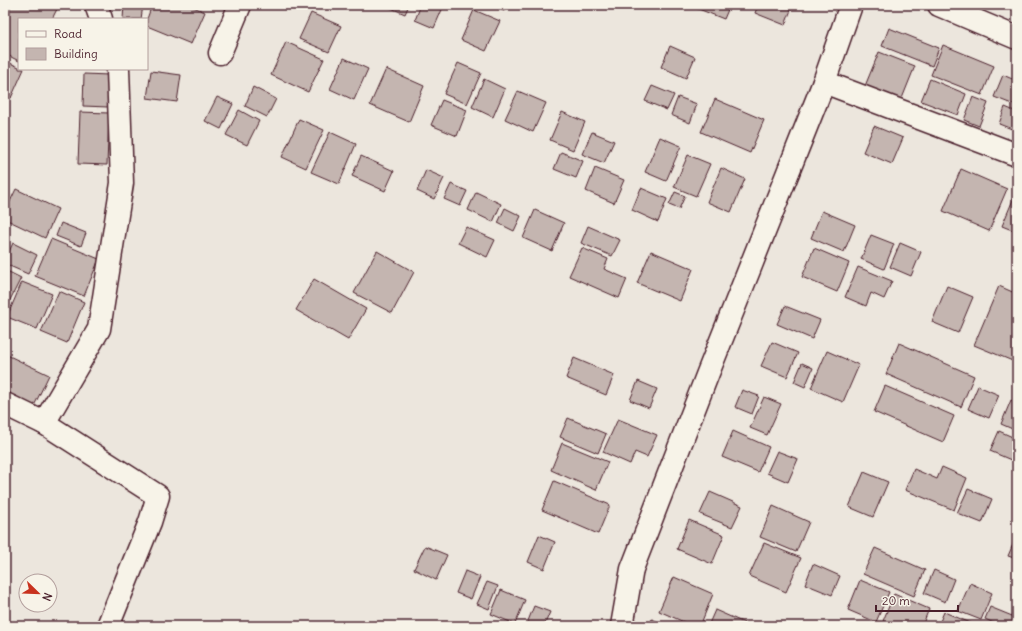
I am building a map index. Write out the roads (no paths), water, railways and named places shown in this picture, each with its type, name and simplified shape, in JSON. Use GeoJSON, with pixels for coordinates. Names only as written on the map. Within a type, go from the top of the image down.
{"type":"FeatureCollection","features":[{"type":"Feature","properties":{"kind":"street"},"geometry":{"type":"LineString","coordinates":[[96,5],[101,18]]}},
{"type":"Feature","properties":{"kind":"street"},"geometry":{"type":"LineString","coordinates":[[220,53],[240,5]]}},
{"type":"Feature","properties":{"kind":"street"},"geometry":{"type":"LineString","coordinates":[[622,626],[632,569],[824,82],[851,5]]}},
{"type":"Feature","properties":{"kind":"street"},"geometry":{"type":"LineString","coordinates":[[939,5],[1017,38]]}},
{"type":"Feature","properties":{"kind":"street"},"geometry":{"type":"LineString","coordinates":[[44,423],[99,329],[122,183],[118,70]]}},
{"type":"Feature","properties":{"kind":"street"},"geometry":{"type":"LineString","coordinates":[[824,82],[1017,155]]}},
{"type":"Feature","properties":{"kind":"street"},"geometry":{"type":"LineString","coordinates":[[5,404],[44,423],[158,496],[150,522],[108,626]]}}]}
